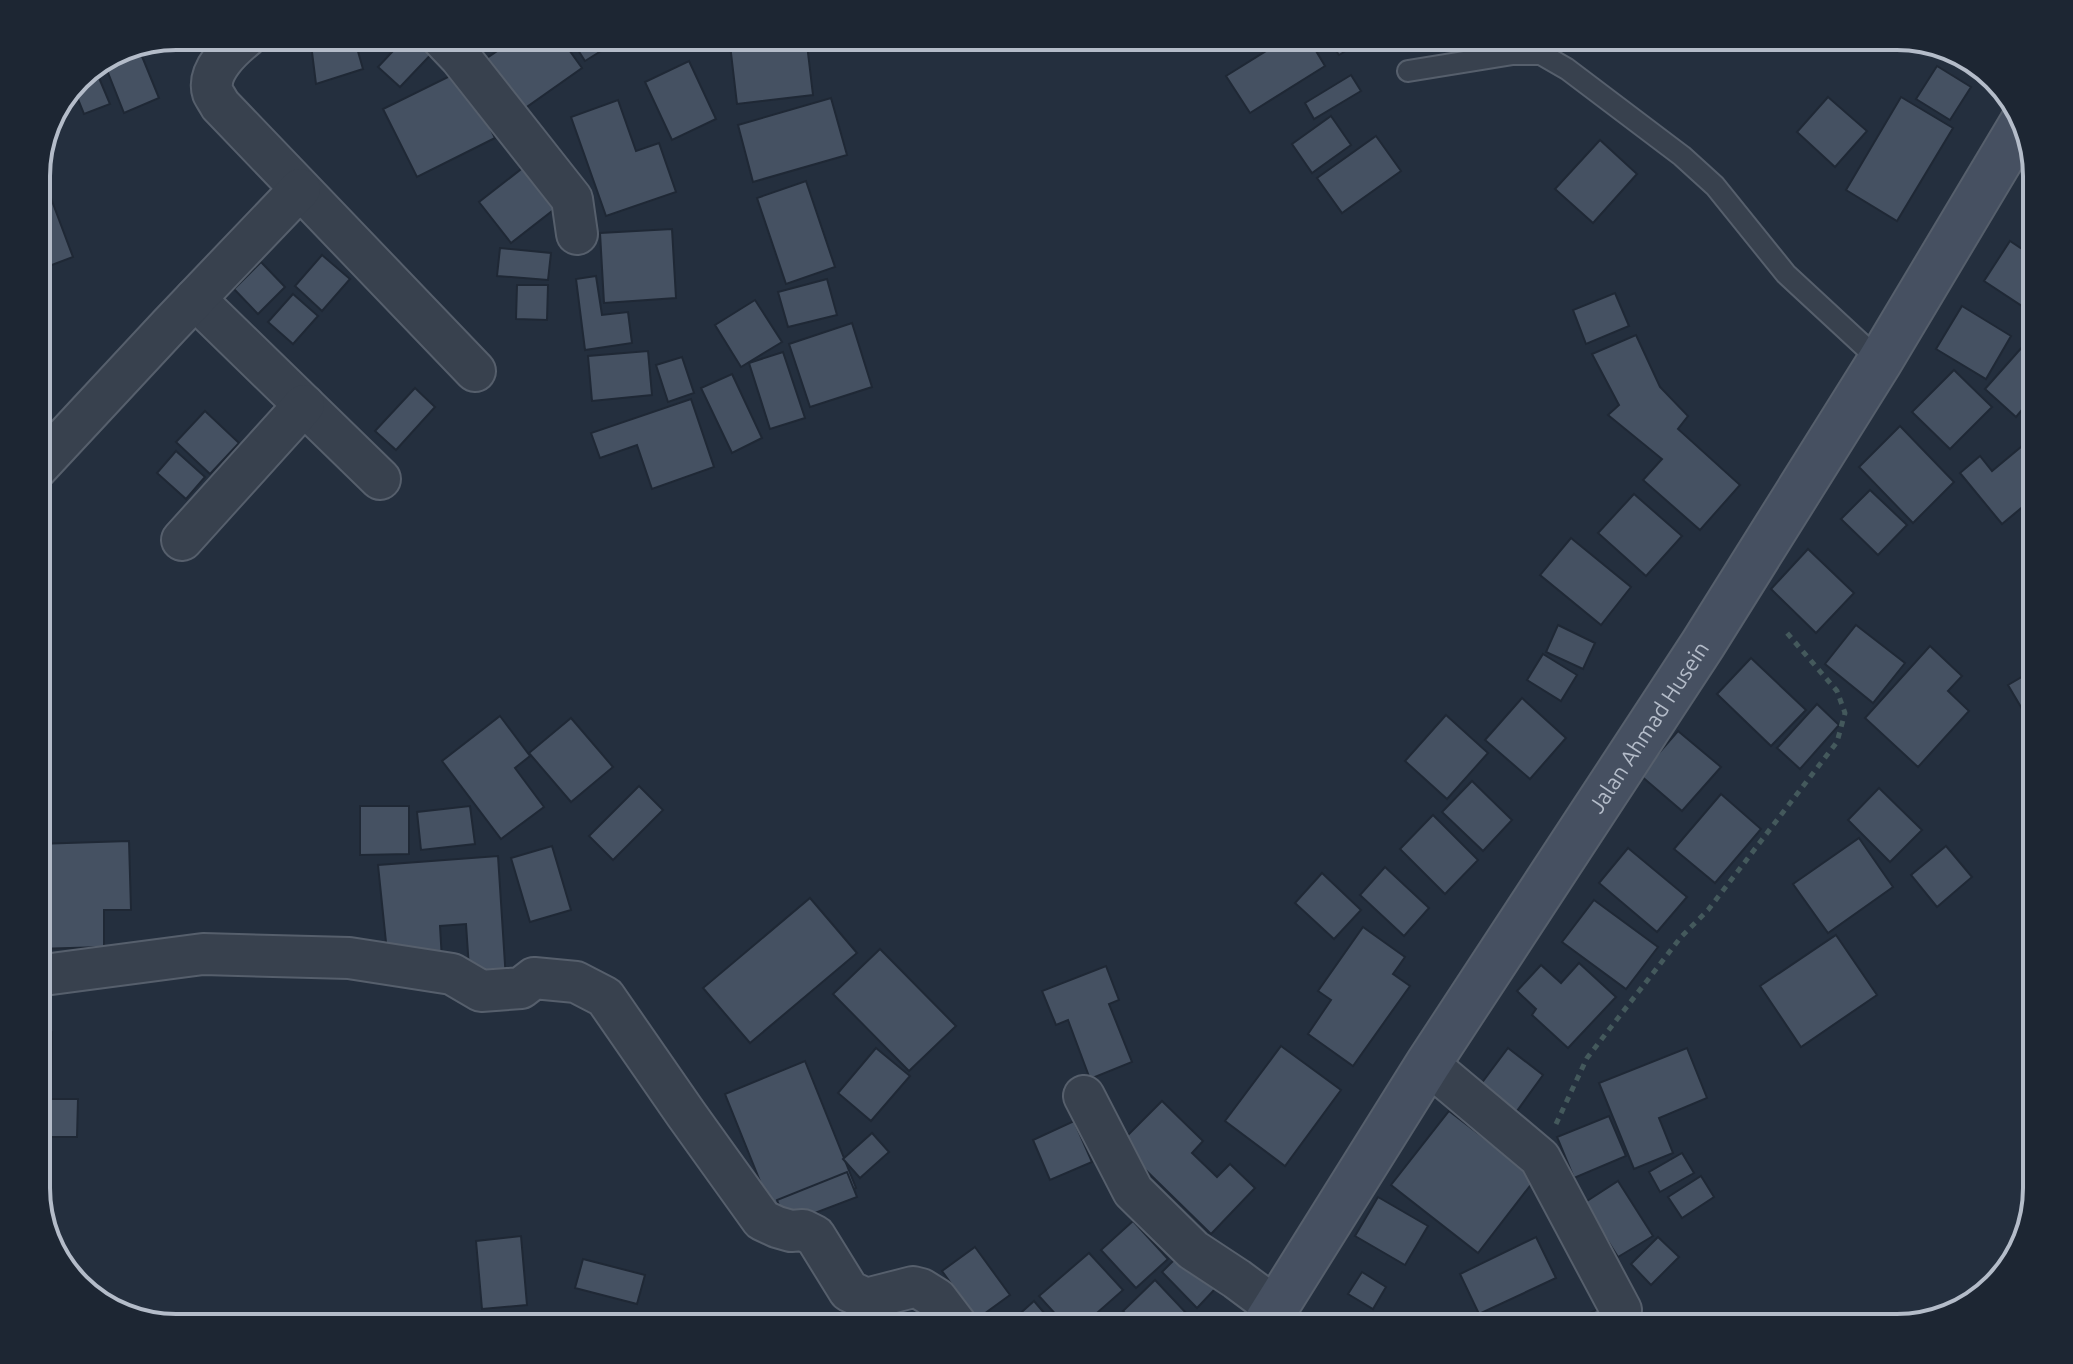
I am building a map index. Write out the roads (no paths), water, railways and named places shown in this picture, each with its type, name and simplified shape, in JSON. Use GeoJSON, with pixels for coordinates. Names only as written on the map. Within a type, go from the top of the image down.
{"type":"FeatureCollection","features":[{"type":"Feature","properties":{"kind":"main road","name":"Jalan Ahmad Husein"},"geometry":{"type":"LineString","coordinates":[[1272,1314],[1428,1064],[1694,657],[1880,361],[2015,134]]}},
{"type":"Feature","properties":{"kind":"street"},"geometry":{"type":"LineString","coordinates":[[231,50],[213,76],[212,91],[220,105],[475,371]]}},
{"type":"Feature","properties":{"kind":"street"},"geometry":{"type":"LineString","coordinates":[[453,50],[572,199],[577,234]]}},
{"type":"Feature","properties":{"kind":"street"},"geometry":{"type":"LineString","coordinates":[[50,454],[300,189]]}},
{"type":"Feature","properties":{"kind":"street"},"geometry":{"type":"LineString","coordinates":[[195,299],[380,479]]}},
{"type":"Feature","properties":{"kind":"street"},"geometry":{"type":"LineString","coordinates":[[182,540],[304,405]]}},
{"type":"Feature","properties":{"kind":"street"},"geometry":{"type":"LineString","coordinates":[[50,974],[203,954],[349,958],[452,974],[481,991],[521,988],[534,978],[576,982],[605,997],[762,1220],[815,1236],[849,1291],[870,1298],[913,1287],[937,1299],[948,1314]]}},
{"type":"Feature","properties":{"kind":"street"},"geometry":{"type":"LineString","coordinates":[[1428,1064],[1540,1158],[1621,1310]]}},
{"type":"Feature","properties":{"kind":"street"},"geometry":{"type":"LineString","coordinates":[[1084,1096],[1133,1191],[1193,1250],[1237,1279],[1267,1314]]}},
{"type":"Feature","properties":{"kind":"lane"},"geometry":{"type":"LineString","coordinates":[[1408,71],[1513,54],[1541,54],[1567,69],[1682,156],[1715,186],[1786,274],[1880,361]]}}]}
